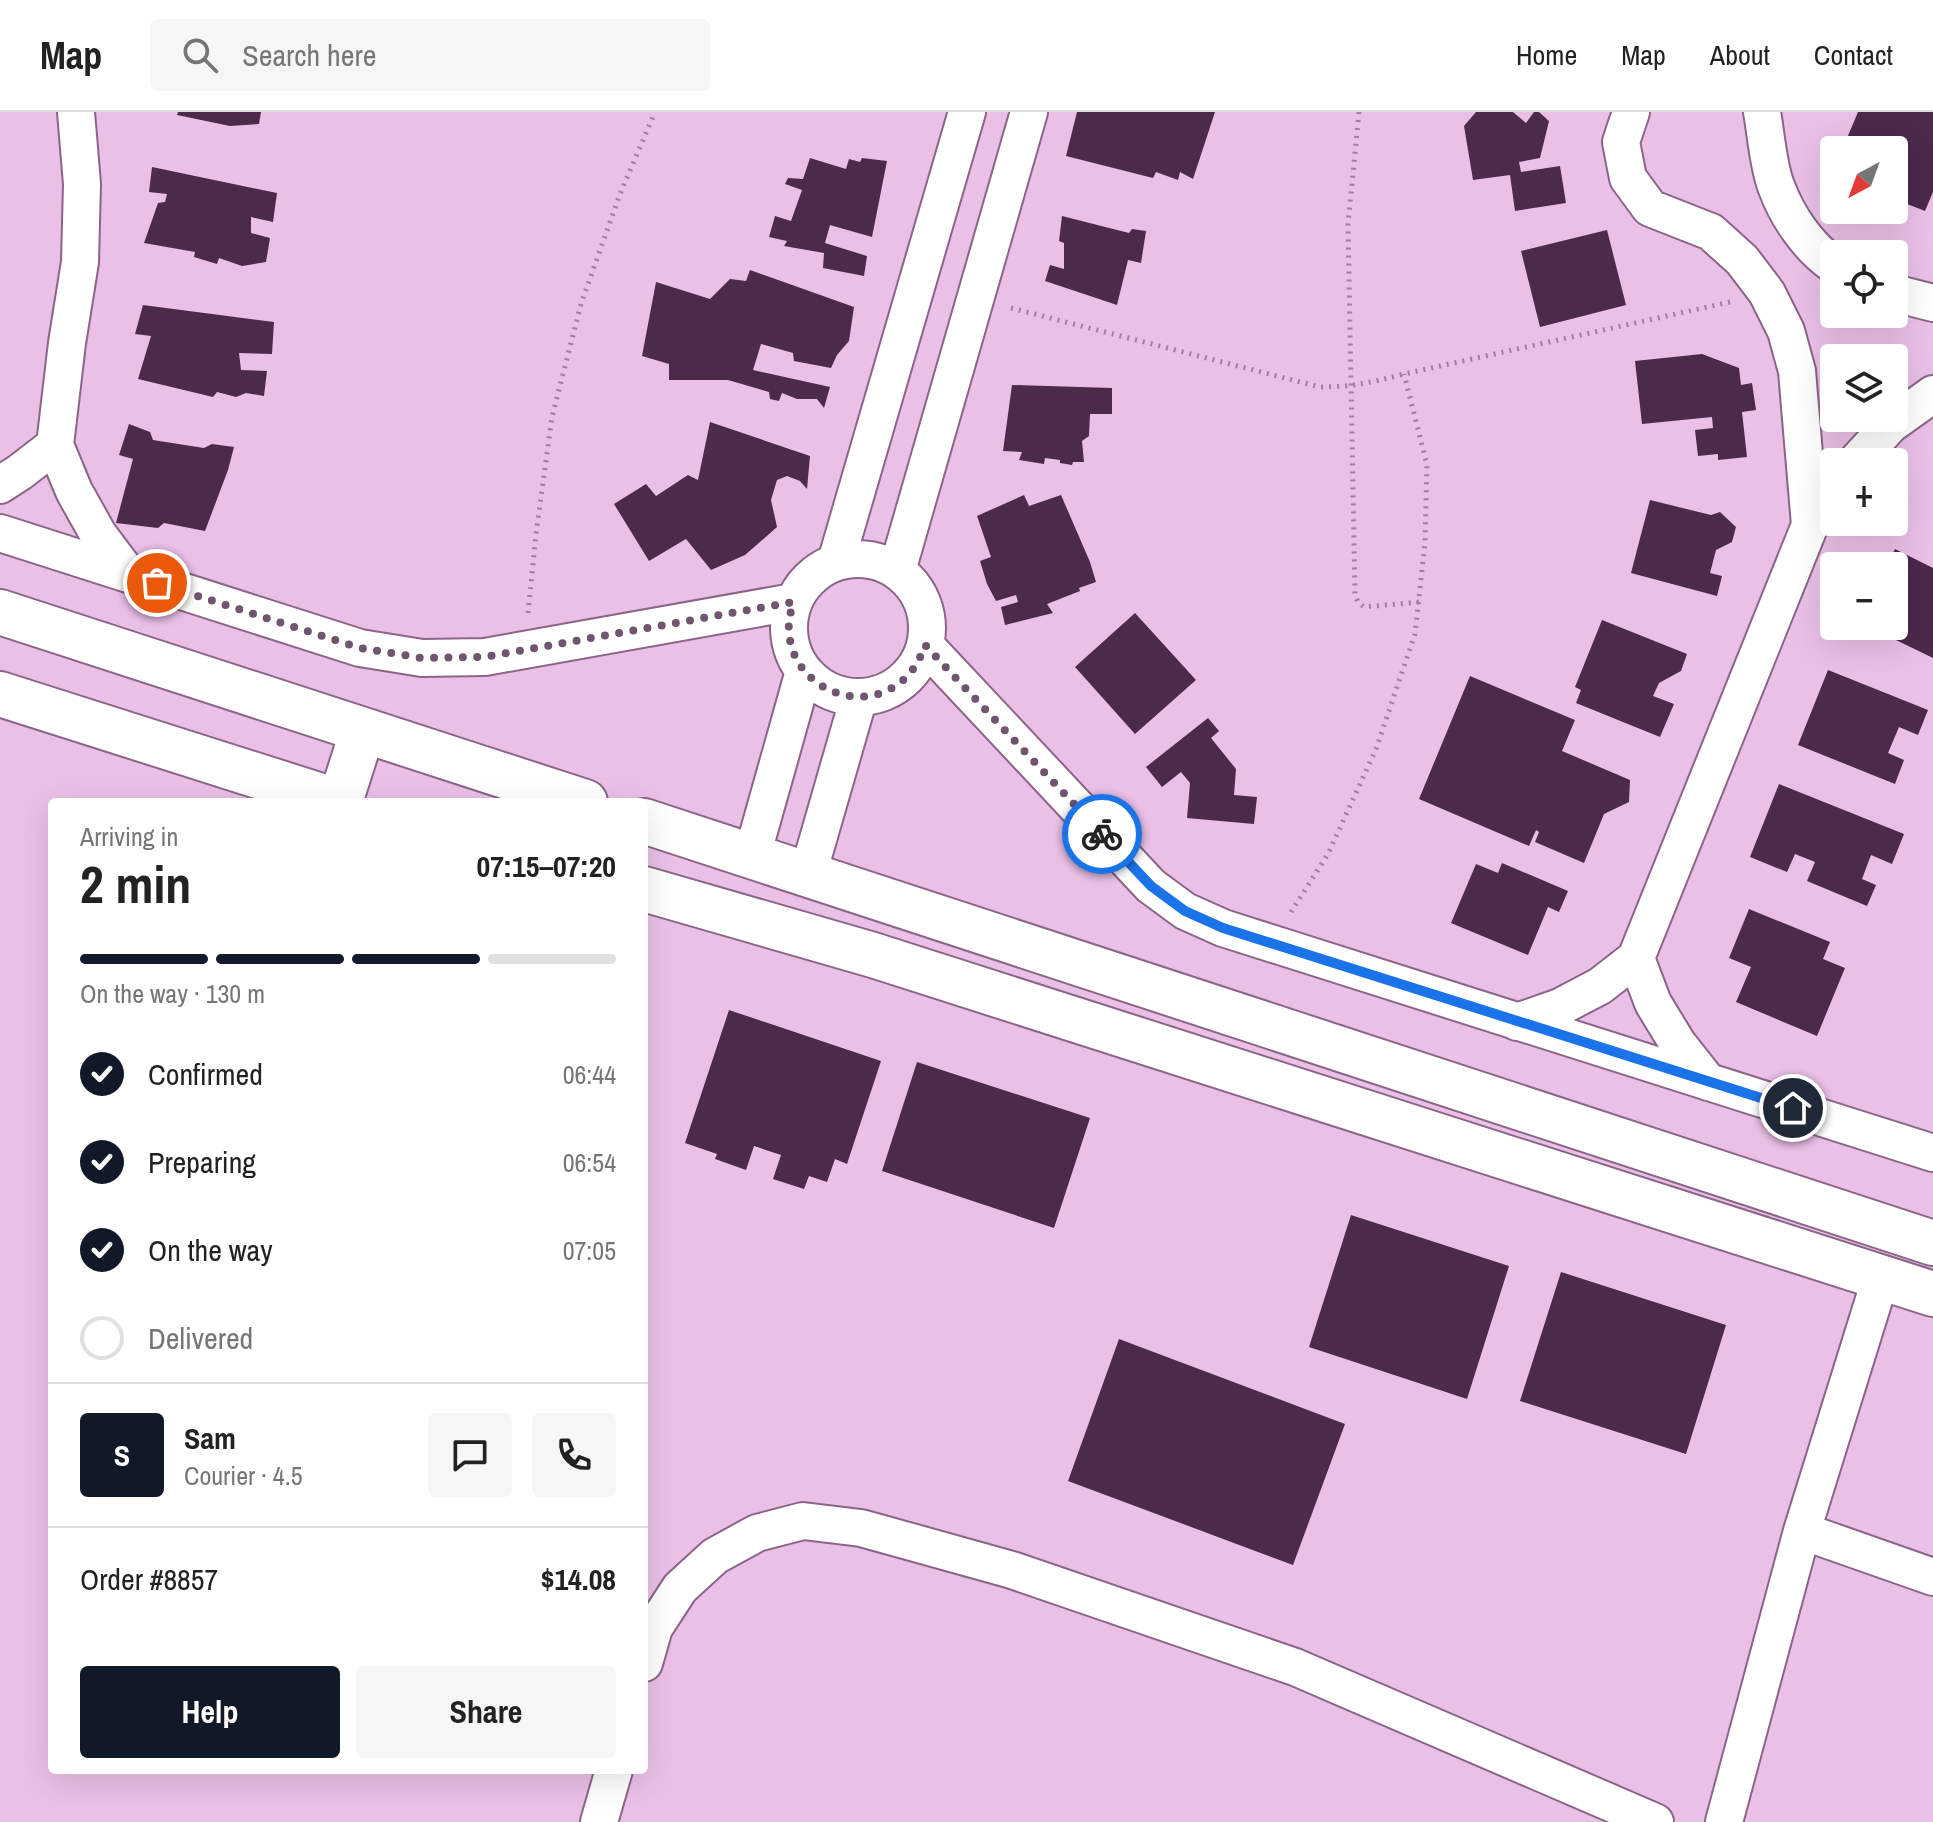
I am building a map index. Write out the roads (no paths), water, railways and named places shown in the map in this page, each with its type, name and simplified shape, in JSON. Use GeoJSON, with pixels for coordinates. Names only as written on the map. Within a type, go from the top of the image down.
{"type":"FeatureCollection","features":[{"type":"Feature","properties":{"kind":"street"},"geometry":{"type":"LineString","coordinates":[[76,112],[82,184],[80,262],[55,445],[74,491],[98,534],[128,574]]}},
{"type":"Feature","properties":{"kind":"street"},"geometry":{"type":"LineString","coordinates":[[836,562],[967,112]]}},
{"type":"Feature","properties":{"kind":"street"},"geometry":{"type":"LineString","coordinates":[[897,571],[1029,112]]}},
{"type":"Feature","properties":{"kind":"street"},"geometry":{"type":"LineString","coordinates":[[1631,112],[1621,142],[1628,178],[1650,208],[1711,232],[1742,260],[1767,293],[1786,331],[1797,371],[1810,525]]}},
{"type":"Feature","properties":{"kind":"street"},"geometry":{"type":"LineString","coordinates":[[1762,112],[1775,183],[1793,222],[1820,255]]}},
{"type":"Feature","properties":{"kind":"street"},"geometry":{"type":"LineString","coordinates":[[1908,297],[1933,303]]}},
{"type":"Feature","properties":{"kind":"street"},"geometry":{"type":"LineString","coordinates":[[1869,448],[1890,425],[1933,394]]}},
{"type":"Feature","properties":{"kind":"street"},"geometry":{"type":"LineString","coordinates":[[0,485],[55,445]]}},
{"type":"Feature","properties":{"kind":"street"},"geometry":{"type":"LineString","coordinates":[[1517,1022],[1560,1007],[1600,986],[1636,958],[1810,525],[1820,510]]}},
{"type":"Feature","properties":{"kind":"street"},"geometry":{"type":"LineString","coordinates":[[0,533],[360,648],[422,658],[485,657],[793,602]]}},
{"type":"Feature","properties":{"kind":"street"},"geometry":{"type":"LineString","coordinates":[[851,559],[868,559],[897,571],[909,581],[925,611],[927,628],[920,659],[901,682],[874,695],[859,697],[828,691],[804,671],[794,656],[789,638],[793,602],[800,589],[822,568],[851,559]]}},
{"type":"Feature","properties":{"kind":"street"},"geometry":{"type":"LineString","coordinates":[[0,612],[573,798]]}},
{"type":"Feature","properties":{"kind":"street"},"geometry":{"type":"LineString","coordinates":[[925,645],[1151,886],[1185,911],[1223,928],[1272,944],[1933,1153]]}},
{"type":"Feature","properties":{"kind":"street"},"geometry":{"type":"LineString","coordinates":[[752,856],[804,671]]}},
{"type":"Feature","properties":{"kind":"street"},"geometry":{"type":"LineString","coordinates":[[0,694],[327,798]]}},
{"type":"Feature","properties":{"kind":"street"},"geometry":{"type":"LineString","coordinates":[[808,874],[859,697]]}},
{"type":"Feature","properties":{"kind":"street"},"geometry":{"type":"LineString","coordinates":[[341,798],[363,730]]}},
{"type":"Feature","properties":{"kind":"street"},"geometry":{"type":"LineString","coordinates":[[774,776],[831,794]]}},
{"type":"Feature","properties":{"kind":"street"},"geometry":{"type":"LineString","coordinates":[[648,822],[1933,1243]]}},
{"type":"Feature","properties":{"kind":"street"},"geometry":{"type":"LineString","coordinates":[[648,890],[873,955],[1933,1294]]}},
{"type":"Feature","properties":{"kind":"street"},"geometry":{"type":"LineString","coordinates":[[1636,958],[1653,1003],[1678,1044],[1708,1082]]}},
{"type":"Feature","properties":{"kind":"street"},"geometry":{"type":"LineString","coordinates":[[1175,1053],[1191,999]]}},
{"type":"Feature","properties":{"kind":"street"},"geometry":{"type":"LineString","coordinates":[[1724,1822],[1802,1531],[1881,1277]]}},
{"type":"Feature","properties":{"kind":"street"},"geometry":{"type":"LineString","coordinates":[[648,1649],[654,1628],[680,1588],[715,1556],[757,1533],[803,1521],[861,1528],[1012,1570],[1295,1667],[1655,1822]]}},
{"type":"Feature","properties":{"kind":"street"},"geometry":{"type":"LineString","coordinates":[[1802,1531],[1933,1577]]}},
{"type":"Feature","properties":{"kind":"street"},"geometry":{"type":"LineString","coordinates":[[599,1822],[613,1774]]}}]}
